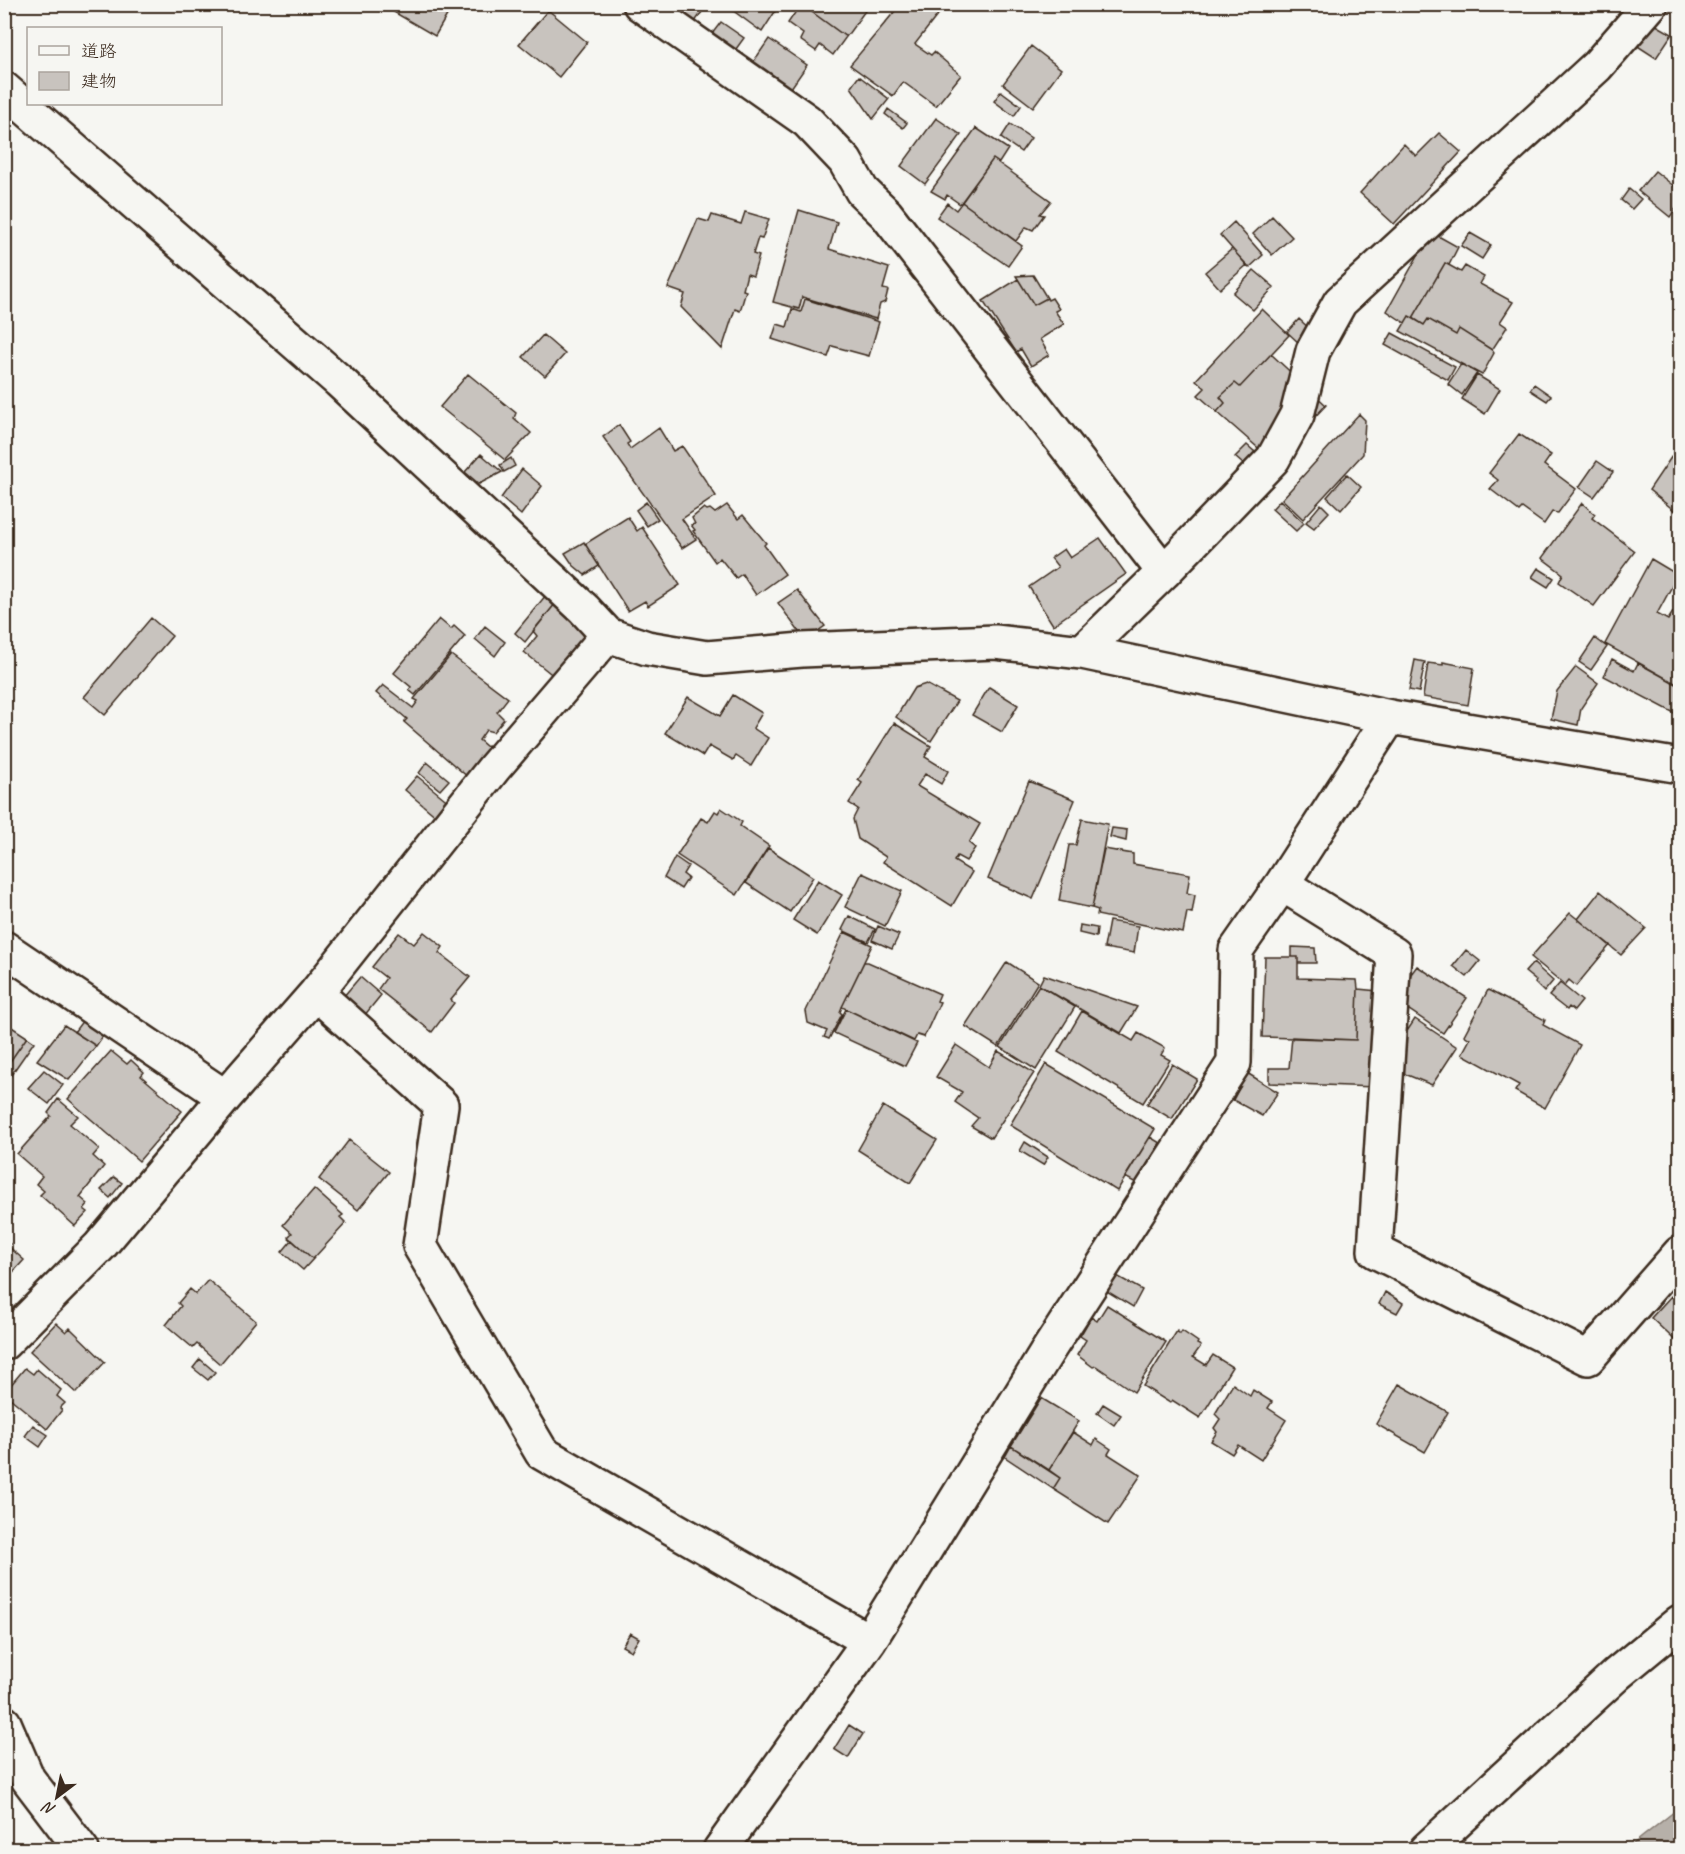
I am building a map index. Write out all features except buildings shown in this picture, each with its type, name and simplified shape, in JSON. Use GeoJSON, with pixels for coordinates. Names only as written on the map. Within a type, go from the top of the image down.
{"type":"FeatureCollection","features":[{"type":"Feature","properties":{"kind":"street"},"geometry":{"type":"LineString","coordinates":[[640,4],[807,121],[845,161],[862,191],[886,214],[1164,572]]}},
{"type":"Feature","properties":{"kind":"street"},"geometry":{"type":"LineString","coordinates":[[1082,652],[1164,572],[1273,459],[1297,415],[1313,351],[1340,302],[1597,66],[1651,4]]}},
{"type":"Feature","properties":{"kind":"street"},"geometry":{"type":"LineString","coordinates":[[4,89],[339,381],[584,609],[608,635],[647,648],[707,658],[801,650],[995,642],[1082,652],[1390,717],[1680,766]]}},
{"type":"Feature","properties":{"kind":"street"},"geometry":{"type":"LineString","coordinates":[[4,1343],[100,1246],[316,993],[494,768],[608,635]]}},
{"type":"Feature","properties":{"kind":"street"},"geometry":{"type":"LineString","coordinates":[[720,1850],[869,1641],[1047,1352],[1234,1063],[1236,950],[1282,884],[1390,717]]}},
{"type":"Feature","properties":{"kind":"street"},"geometry":{"type":"LineString","coordinates":[[1282,884],[1394,954],[1375,1251],[1588,1358],[1680,1253]]}},
{"type":"Feature","properties":{"kind":"street"},"geometry":{"type":"LineString","coordinates":[[4,948],[225,1097]]}},
{"type":"Feature","properties":{"kind":"street"},"geometry":{"type":"LineString","coordinates":[[316,993],[441,1105],[420,1245],[542,1453],[869,1641]]}},
{"type":"Feature","properties":{"kind":"street"},"geometry":{"type":"LineString","coordinates":[[1426,1850],[1617,1674],[1680,1622]]}},
{"type":"Feature","properties":{"kind":"street"},"geometry":{"type":"LineString","coordinates":[[4,1723],[28,1779],[82,1850]]}},
{"type":"Feature","properties":{"kind":"shaded area"},"geometry":{"type":"Polygon","coordinates":[[[1680,1807],[1680,1849],[1627,1849],[1680,1807]]]}}]}
